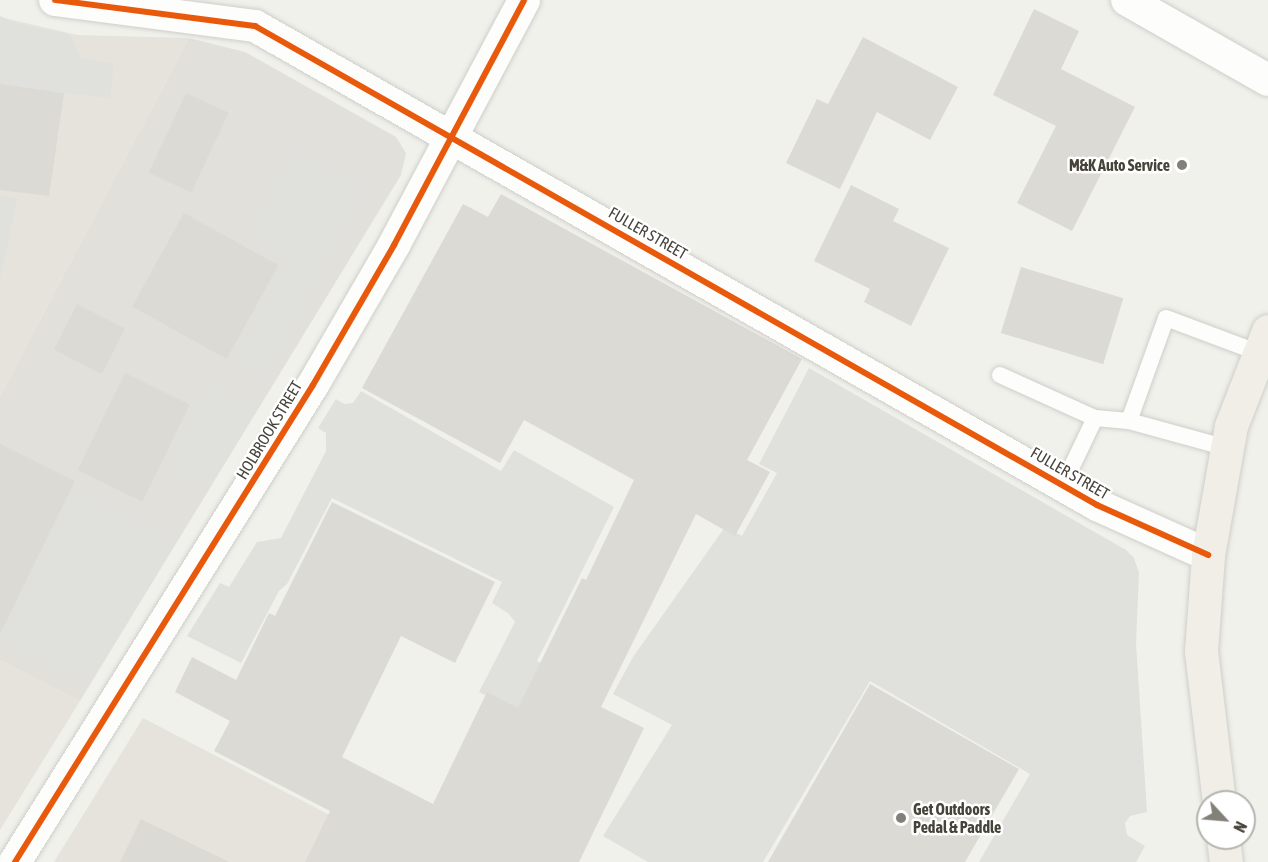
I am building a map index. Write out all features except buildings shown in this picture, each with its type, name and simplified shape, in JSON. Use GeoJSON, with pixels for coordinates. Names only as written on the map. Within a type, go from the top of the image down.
{"type":"FeatureCollection","features":[{"type":"Feature","properties":{"kind":"main road"},"geometry":{"type":"LineString","coordinates":[[1218,790],[1201,651],[1208,555],[1230,426],[1264,342]]}},
{"type":"Feature","properties":{"kind":"street","name":"FULLER STREET"},"geometry":{"type":"LineString","coordinates":[[55,0],[255,26],[452,136],[1096,505],[1208,555]]}},
{"type":"Feature","properties":{"kind":"street","name":"HOLBROOK STREET"},"geometry":{"type":"LineString","coordinates":[[15,862],[313,385],[394,245],[524,0]]}},
{"type":"Feature","properties":{"kind":"street"},"geometry":{"type":"LineString","coordinates":[[1127,0],[1268,80]]}},
{"type":"Feature","properties":{"kind":"lane"},"geometry":{"type":"LineString","coordinates":[[1129,421],[1166,318],[1264,342]]}},
{"type":"Feature","properties":{"kind":"lane"},"geometry":{"type":"LineString","coordinates":[[1000,375],[1095,417],[1129,421],[1227,448]]}},
{"type":"Feature","properties":{"kind":"lane"},"geometry":{"type":"LineString","coordinates":[[1063,485],[1095,417]]}},
{"type":"Feature","properties":{"kind":"shaded area"},"geometry":{"type":"Polygon","coordinates":[[[0,16],[21,25],[70,34],[81,59],[114,63],[110,98],[0,85],[0,16]]]}},
{"type":"Feature","properties":{"kind":"shaded area"},"geometry":{"type":"Polygon","coordinates":[[[0,17],[77,35],[189,38],[0,396],[0,17]]]}},
{"type":"Feature","properties":{"kind":"shaded area"},"geometry":{"type":"Polygon","coordinates":[[[189,38],[245,52],[396,137],[406,153],[401,175],[80,701],[0,660],[0,396],[189,38]]]}},
{"type":"Feature","properties":{"kind":"shaded area"},"geometry":{"type":"Polygon","coordinates":[[[292,149],[367,187],[263,379],[233,363],[286,261],[248,239],[292,149]]]}},
{"type":"Feature","properties":{"kind":"shaded area"},"geometry":{"type":"Polygon","coordinates":[[[0,196],[17,198],[0,280],[0,196]]]}},
{"type":"Feature","properties":{"kind":"shaded area"},"geometry":{"type":"Polygon","coordinates":[[[809,368],[1126,550],[1134,558],[1139,573],[1136,643],[1147,812],[1130,816],[1125,823],[1127,835],[1145,846],[1136,862],[979,862],[1030,774],[870,681],[763,862],[648,862],[603,836],[672,725],[613,694],[633,657],[725,527],[742,536],[777,473],[759,464],[809,368]]]}},
{"type":"Feature","properties":{"kind":"shaded area"},"geometry":{"type":"Polygon","coordinates":[[[207,383],[256,409],[207,488],[165,466],[207,383]]]}},
{"type":"Feature","properties":{"kind":"shaded area"},"geometry":{"type":"Polygon","coordinates":[[[361,391],[501,471],[514,450],[614,507],[537,661],[586,685],[562,733],[479,692],[515,622],[509,614],[492,603],[502,582],[332,498],[287,584],[279,591],[241,663],[187,636],[220,583],[229,587],[257,542],[281,538],[326,451],[326,433],[318,428],[336,399],[344,404],[353,403],[361,391]]]}},
{"type":"Feature","properties":{"kind":"shaded area"},"geometry":{"type":"Polygon","coordinates":[[[74,488],[177,539],[87,683],[1,639],[74,488]]]}},
{"type":"Feature","properties":{"kind":"shaded area"},"geometry":{"type":"Polygon","coordinates":[[[0,660],[80,701],[0,830],[0,660]]]}},
{"type":"Feature","properties":{"kind":"shaded area"},"geometry":{"type":"Polygon","coordinates":[[[143,718],[374,838],[360,862],[54,862],[143,718]]]}},
{"type":"Feature","properties":{"kind":"cycle path"},"geometry":{"type":"LineString","coordinates":[[55,0],[255,26],[1097,505],[1208,555]]}},
{"type":"Feature","properties":{"kind":"cycle path"},"geometry":{"type":"LineString","coordinates":[[15,862],[313,385],[394,245],[524,0]]}},
{"type":"Feature","properties":{"kind":"place","name":"M&K Auto Service"},"geometry":{"type":"Point","coordinates":[1182,165]}},
{"type":"Feature","properties":{"kind":"place","name":"Get Outdoors Pedal & Paddle"},"geometry":{"type":"Point","coordinates":[901,818]}}]}
